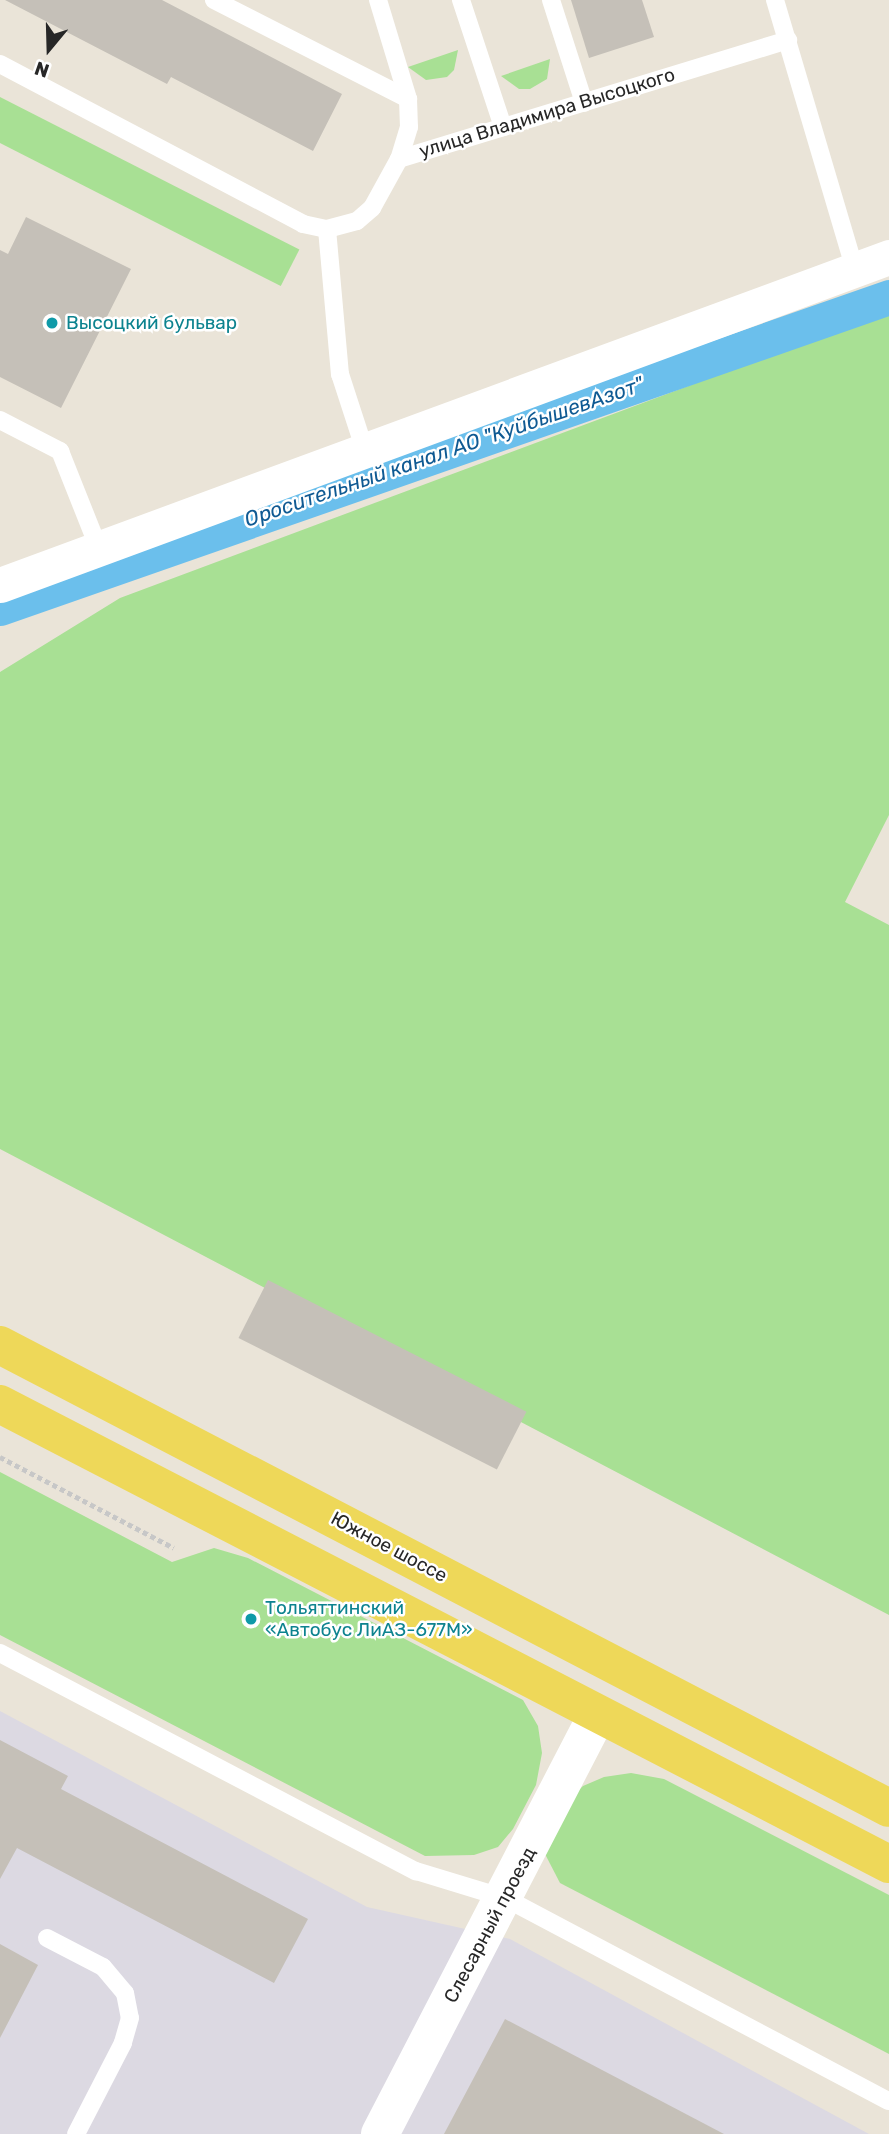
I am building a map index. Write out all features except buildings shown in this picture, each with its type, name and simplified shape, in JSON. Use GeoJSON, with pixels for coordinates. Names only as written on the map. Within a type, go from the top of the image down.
{"type":"FeatureCollection","features":[{"type":"Feature","properties":{"kind":"main road","name":"Южное шоссе"},"geometry":{"type":"LineString","coordinates":[[0,1345],[889,1808]]}},
{"type":"Feature","properties":{"kind":"main road"},"geometry":{"type":"LineString","coordinates":[[0,1404],[889,1864]]}},
{"type":"Feature","properties":{"kind":"street"},"geometry":{"type":"LineString","coordinates":[[0,585],[889,257]]}},
{"type":"Feature","properties":{"kind":"street","name":"Слесарный проезд"},"geometry":{"type":"LineString","coordinates":[[380,2134],[505,1898],[598,1714]]}},
{"type":"Feature","properties":{"kind":"lane"},"geometry":{"type":"LineString","coordinates":[[214,0],[408,99]]}},
{"type":"Feature","properties":{"kind":"lane"},"geometry":{"type":"LineString","coordinates":[[377,0],[408,99],[409,127],[399,159]]}},
{"type":"Feature","properties":{"kind":"lane"},"geometry":{"type":"LineString","coordinates":[[461,0],[503,127]]}},
{"type":"Feature","properties":{"kind":"lane"},"geometry":{"type":"LineString","coordinates":[[551,0],[584,103]]}},
{"type":"Feature","properties":{"kind":"lane"},"geometry":{"type":"LineString","coordinates":[[775,0],[855,270]]}},
{"type":"Feature","properties":{"kind":"lane","name":"улица Владимира Высоцкого"},"geometry":{"type":"LineString","coordinates":[[327,229],[357,221],[372,208],[399,159],[788,40]]}},
{"type":"Feature","properties":{"kind":"lane"},"geometry":{"type":"LineString","coordinates":[[0,64],[303,224],[327,229],[340,374],[365,451]]}},
{"type":"Feature","properties":{"kind":"lane"},"geometry":{"type":"LineString","coordinates":[[0,420],[60,451],[99,548]]}},
{"type":"Feature","properties":{"kind":"lane"},"geometry":{"type":"LineString","coordinates":[[0,1653],[416,1871],[505,1898],[889,2101]]}},
{"type":"Feature","properties":{"kind":"lane"},"geometry":{"type":"LineString","coordinates":[[47,1938],[103,1967],[125,1993],[130,2018],[123,2043],[76,2134]]}},
{"type":"Feature","properties":{"kind":"path"},"geometry":{"type":"LineString","coordinates":[[0,1457],[174,1548]]}},
{"type":"Feature","properties":{"kind":"shaded area"},"geometry":{"type":"Polygon","coordinates":[[[0,1711],[367,1907],[510,1939],[869,2134],[0,2134],[0,1711]]]}},
{"type":"Feature","properties":{"kind":"green space"},"geometry":{"type":"Polygon","coordinates":[[[458,50],[454,70],[447,77],[426,80],[408,67],[458,50]]]}},
{"type":"Feature","properties":{"kind":"green space"},"geometry":{"type":"Polygon","coordinates":[[[550,59],[547,79],[530,89],[519,89],[501,76],[550,59]]]}},
{"type":"Feature","properties":{"kind":"green space"},"geometry":{"type":"Polygon","coordinates":[[[0,97],[299,250],[281,286],[0,143],[0,97]]]}},
{"type":"Feature","properties":{"kind":"green space"},"geometry":{"type":"Polygon","coordinates":[[[889,311],[889,815],[845,902],[889,925],[889,1615],[0,1149],[0,672],[120,598],[889,311]]]}},
{"type":"Feature","properties":{"kind":"green space"},"geometry":{"type":"Polygon","coordinates":[[[0,1472],[172,1562],[214,1548],[248,1558],[523,1700],[538,1726],[542,1753],[536,1785],[513,1829],[498,1847],[474,1855],[425,1856],[0,1635],[0,1472]]]}},
{"type":"Feature","properties":{"kind":"green space"},"geometry":{"type":"Polygon","coordinates":[[[631,1773],[664,1779],[889,1895],[889,2054],[560,1883],[545,1854],[570,1798],[583,1786],[604,1777],[631,1773]]]}},
{"type":"Feature","properties":{"kind":"waterway","name":"Оросительный канал АО \"КуйбышевАзот\""},"geometry":{"type":"LineString","coordinates":[[0,608],[889,297]]}},
{"type":"Feature","properties":{"kind":"place","name":"Высоцкий бульвар"},"geometry":{"type":"Point","coordinates":[52,323]}},
{"type":"Feature","properties":{"kind":"place","name":"Тольяттинский «Автобус ЛиАЗ-677М»"},"geometry":{"type":"Point","coordinates":[251,1619]}}]}
